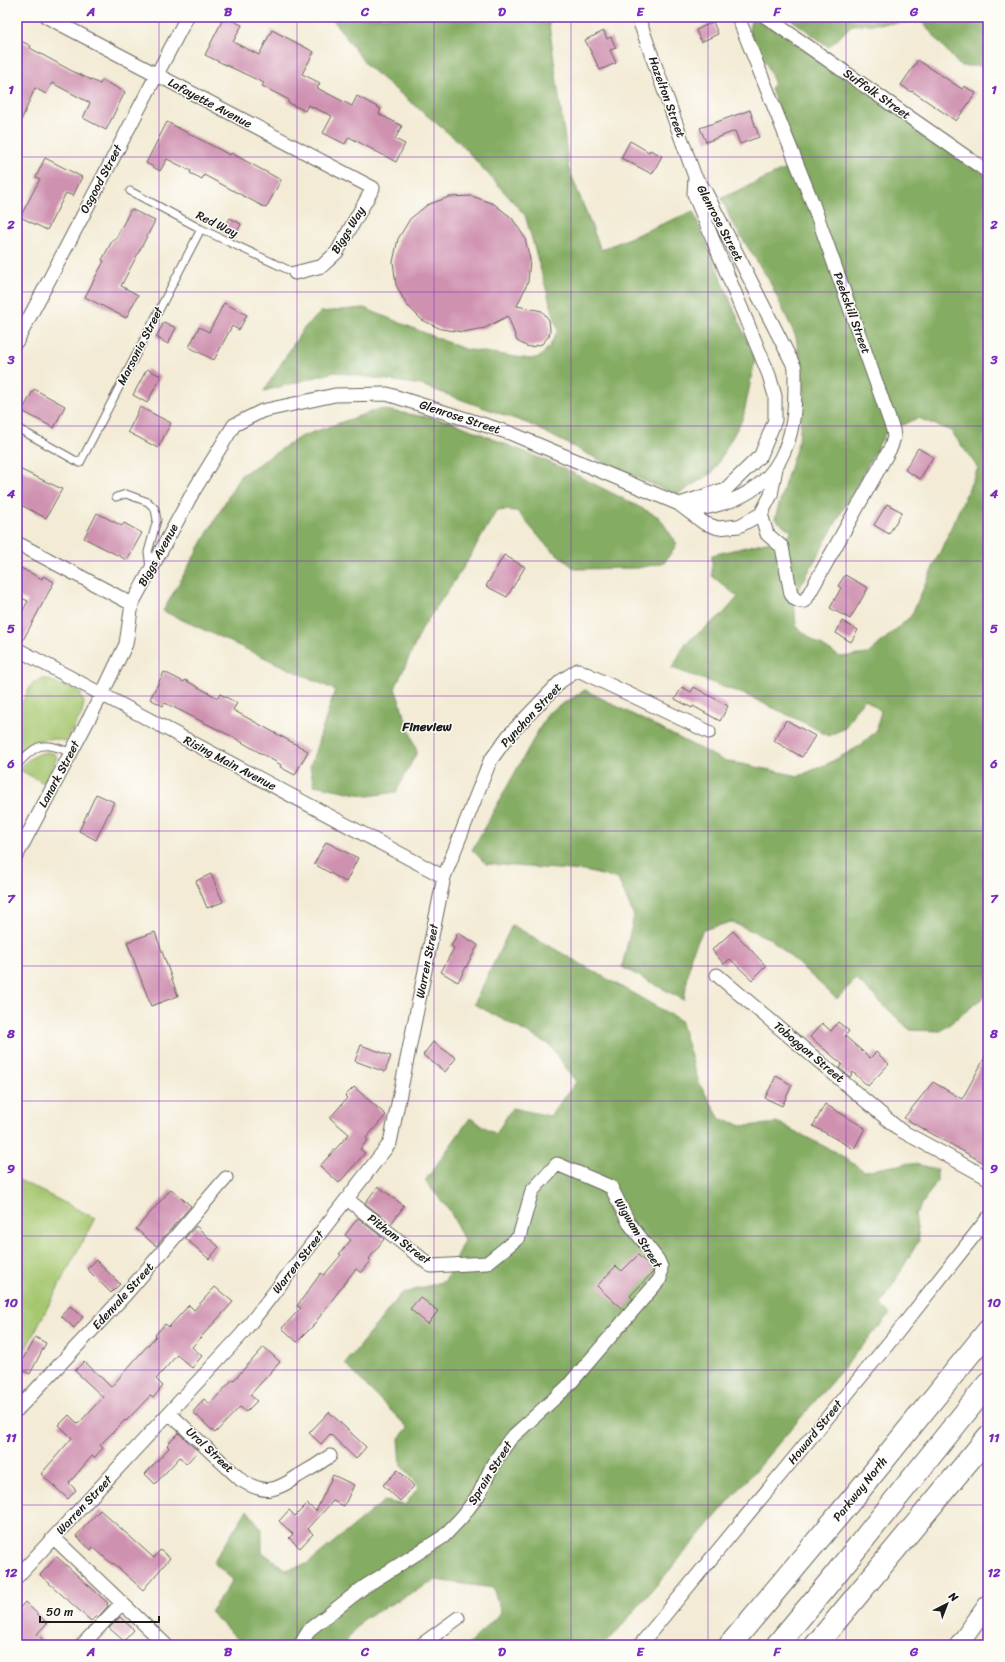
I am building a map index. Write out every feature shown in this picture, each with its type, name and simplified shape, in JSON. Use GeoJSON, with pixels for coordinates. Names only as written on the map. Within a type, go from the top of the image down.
{"type":"FeatureCollection","features":[{"type":"Feature","properties":{"kind":"highway","name":"Parkway North"},"geometry":{"type":"LineString","coordinates":[[730,1645],[858,1492],[988,1331]]}},
{"type":"Feature","properties":{"kind":"highway"},"geometry":{"type":"LineString","coordinates":[[776,1645],[827,1585],[988,1384]]}},
{"type":"Feature","properties":{"kind":"highway"},"geometry":{"type":"LineString","coordinates":[[816,1645],[988,1437]]}},
{"type":"Feature","properties":{"kind":"main road"},"geometry":{"type":"LineString","coordinates":[[959,1645],[988,1604]]}},
{"type":"Feature","properties":{"kind":"street","name":"Lafayette Avenue"},"geometry":{"type":"LineString","coordinates":[[47,17],[373,188]]}},
{"type":"Feature","properties":{"kind":"street","name":"Osgood Street"},"geometry":{"type":"LineString","coordinates":[[17,341],[186,17]]}},
{"type":"Feature","properties":{"kind":"street","name":"Hazelton Street"},"geometry":{"type":"LineString","coordinates":[[638,17],[695,177]]}},
{"type":"Feature","properties":{"kind":"street","name":"Peekskill Street"},"geometry":{"type":"LineString","coordinates":[[738,17],[813,204],[893,430],[894,437],[891,447],[805,601],[800,602],[794,599],[790,594],[782,547],[768,534],[761,514]]}},
{"type":"Feature","properties":{"kind":"street","name":"Suffolk Street"},"geometry":{"type":"LineString","coordinates":[[766,17],[988,172]]}},
{"type":"Feature","properties":{"kind":"street","name":"Glenrose Street"},"geometry":{"type":"LineString","coordinates":[[234,425],[262,411],[335,395],[387,394],[510,433],[679,504],[702,508],[739,498],[759,486],[776,468],[786,448],[792,425],[795,400],[795,368],[704,189],[695,177]]}},
{"type":"Feature","properties":{"kind":"street","name":"Glenrose Street"},"geometry":{"type":"LineString","coordinates":[[679,504],[726,489],[761,455],[775,420],[775,396],[770,375],[694,194],[695,177]]}},
{"type":"Feature","properties":{"kind":"street","name":"Biggs Way"},"geometry":{"type":"LineString","coordinates":[[295,273],[322,266],[337,252],[373,188]]}},
{"type":"Feature","properties":{"kind":"street","name":"Biggs Avenue"},"geometry":{"type":"LineString","coordinates":[[102,694],[126,644],[132,604],[150,568],[193,492],[234,425]]}},
{"type":"Feature","properties":{"kind":"street"},"geometry":{"type":"LineString","coordinates":[[679,504],[693,516],[718,528],[739,526],[761,514],[771,495],[776,468]]}},
{"type":"Feature","properties":{"kind":"street"},"geometry":{"type":"LineString","coordinates":[[17,543],[132,604]]}},
{"type":"Feature","properties":{"kind":"street","name":"Rising Main Avenue"},"geometry":{"type":"LineString","coordinates":[[17,649],[444,877]]}},
{"type":"Feature","properties":{"kind":"street","name":"Pynchon Street"},"geometry":{"type":"LineString","coordinates":[[444,877],[490,761],[509,735],[561,681],[578,670],[709,732]]}},
{"type":"Feature","properties":{"kind":"street","name":"Lanark Street"},"geometry":{"type":"LineString","coordinates":[[17,855],[102,694]]}},
{"type":"Feature","properties":{"kind":"street","name":"Warren Street"},"geometry":{"type":"LineString","coordinates":[[17,1577],[242,1334],[390,1143],[444,877]]}},
{"type":"Feature","properties":{"kind":"street","name":"Toboggan Street"},"geometry":{"type":"LineString","coordinates":[[717,975],[900,1130],[988,1178]]}},
{"type":"Feature","properties":{"kind":"street","name":"Pitham Street"},"geometry":{"type":"LineString","coordinates":[[347,1199],[431,1266],[487,1263],[519,1237],[532,1191],[557,1164],[610,1187]]}},
{"type":"Feature","properties":{"kind":"street","name":"Edenvale Street"},"geometry":{"type":"LineString","coordinates":[[17,1410],[125,1295],[226,1178]]}},
{"type":"Feature","properties":{"kind":"street","name":"Wigwam Street"},"geometry":{"type":"LineString","coordinates":[[610,1187],[628,1223],[658,1260],[661,1267],[660,1279]]}},
{"type":"Feature","properties":{"kind":"street","name":"Howard Street"},"geometry":{"type":"LineString","coordinates":[[640,1645],[897,1333],[988,1218]]}},
{"type":"Feature","properties":{"kind":"street","name":"Sprain Street"},"geometry":{"type":"LineString","coordinates":[[300,1645],[310,1629],[364,1587],[443,1537],[462,1517],[479,1494],[493,1464],[510,1439],[567,1387],[660,1279]]}},
{"type":"Feature","properties":{"kind":"street","name":"Ural Street"},"geometry":{"type":"LineString","coordinates":[[169,1413],[241,1480],[252,1486],[263,1489],[282,1487],[330,1456]]}},
{"type":"Feature","properties":{"kind":"street"},"geometry":{"type":"LineString","coordinates":[[54,1538],[166,1645]]}},
{"type":"Feature","properties":{"kind":"street"},"geometry":{"type":"LineString","coordinates":[[82,1645],[122,1603]]}},
{"type":"Feature","properties":{"kind":"street"},"geometry":{"type":"LineString","coordinates":[[421,1645],[458,1618]]}},
{"type":"Feature","properties":{"kind":"lane","name":"Red Way"},"geometry":{"type":"LineString","coordinates":[[130,191],[200,228],[295,273]]}},
{"type":"Feature","properties":{"kind":"lane","name":"Marsonia Street"},"geometry":{"type":"LineString","coordinates":[[17,428],[80,463],[200,228]]}},
{"type":"Feature","properties":{"kind":"lane"},"geometry":{"type":"LineString","coordinates":[[116,497],[126,494],[148,502],[156,509],[157,520],[148,552],[150,568]]}},
{"type":"Feature","properties":{"kind":"lane"},"geometry":{"type":"LineString","coordinates":[[17,765],[27,754],[43,745],[53,745],[70,753]]}},
{"type":"Feature","properties":{"kind":"green space"},"geometry":{"type":"Polygon","coordinates":[[[334,17],[548,17],[569,169],[601,250],[693,211],[755,360],[743,418],[713,472],[677,495],[619,470],[529,424],[421,385],[335,372],[264,391],[303,329],[321,312],[364,308],[464,349],[530,359],[540,357],[550,346],[558,330],[525,215],[459,142],[367,66],[334,21],[334,17]]]}},
{"type":"Feature","properties":{"kind":"green space"},"geometry":{"type":"Polygon","coordinates":[[[752,17],[759,17],[988,177],[988,994],[941,1031],[910,1030],[856,979],[837,999],[771,939],[731,922],[703,930],[691,955],[684,1000],[622,967],[634,916],[618,879],[585,871],[486,864],[472,850],[548,713],[585,690],[722,760],[799,776],[829,763],[858,747],[876,731],[881,711],[865,699],[856,709],[845,728],[828,736],[809,725],[746,695],[672,668],[686,643],[724,613],[738,597],[712,576],[712,555],[783,538],[792,532],[775,519],[799,440],[804,391],[796,337],[769,280],[731,221],[722,198],[798,163],[771,89],[774,82],[766,62],[760,58],[749,30],[752,17]],[[918,418],[886,432],[794,598],[796,626],[813,640],[840,657],[868,654],[911,616],[978,468],[951,431],[918,418]]]}},
{"type":"Feature","properties":{"kind":"green space"},"geometry":{"type":"Polygon","coordinates":[[[788,17],[988,17],[988,66],[960,66],[922,22],[852,25],[829,47],[788,17]]]}},
{"type":"Feature","properties":{"kind":"green space"},"geometry":{"type":"Polygon","coordinates":[[[379,409],[450,421],[563,468],[659,517],[677,544],[664,563],[638,568],[575,569],[545,544],[517,511],[497,510],[465,565],[423,627],[395,688],[417,752],[396,792],[368,796],[314,785],[310,767],[335,690],[163,611],[240,476],[300,437],[379,409]]]}},
{"type":"Feature","properties":{"kind":"green space"},"geometry":{"type":"Polygon","coordinates":[[[42,679],[47,679],[64,686],[66,685],[82,694],[80,696],[84,702],[82,713],[66,741],[51,739],[38,740],[22,752],[17,758],[17,711],[32,684],[42,679]]]}},
{"type":"Feature","properties":{"kind":"green space"},"geometry":{"type":"Polygon","coordinates":[[[48,752],[55,754],[57,758],[44,783],[18,769],[35,756],[48,752]]]}},
{"type":"Feature","properties":{"kind":"green space"},"geometry":{"type":"Polygon","coordinates":[[[512,925],[680,1020],[699,1083],[720,1119],[746,1126],[779,1123],[839,1154],[864,1171],[910,1163],[937,1169],[937,1181],[915,1215],[919,1240],[881,1305],[890,1314],[605,1645],[468,1645],[501,1612],[493,1588],[436,1580],[363,1619],[343,1645],[244,1645],[210,1612],[233,1580],[213,1562],[247,1510],[262,1529],[262,1552],[286,1570],[307,1564],[384,1501],[405,1505],[419,1486],[401,1465],[399,1438],[408,1428],[345,1364],[401,1294],[445,1281],[464,1240],[450,1211],[425,1181],[470,1118],[496,1134],[512,1108],[550,1116],[576,1082],[550,1045],[474,1004],[512,925]]]}},
{"type":"Feature","properties":{"kind":"green space"},"geometry":{"type":"Polygon","coordinates":[[[17,1179],[95,1218],[17,1365],[17,1179]]]}},
{"type":"Feature","properties":{"kind":"building"},"geometry":{"type":"Polygon","coordinates":[[[224,17],[242,25],[233,42],[259,55],[272,30],[314,52],[302,74],[320,83],[317,88],[352,106],[357,96],[381,109],[379,114],[402,126],[395,139],[405,144],[396,162],[349,137],[345,144],[323,133],[332,116],[308,105],[305,111],[287,102],[289,100],[262,86],[264,83],[205,55],[224,17]]]}},
{"type":"Feature","properties":{"kind":"building"},"geometry":{"type":"Polygon","coordinates":[[[713,22],[718,34],[701,42],[696,30],[713,22]]]}},
{"type":"Feature","properties":{"kind":"building"},"geometry":{"type":"Polygon","coordinates":[[[604,31],[607,39],[611,37],[616,48],[610,50],[616,63],[600,70],[585,40],[604,31]]]}},
{"type":"Feature","properties":{"kind":"building"},"geometry":{"type":"Polygon","coordinates":[[[17,39],[31,46],[30,48],[70,70],[100,84],[102,80],[125,92],[106,130],[83,118],[90,103],[52,83],[46,94],[35,88],[17,130],[17,39]]]}},
{"type":"Feature","properties":{"kind":"building"},"geometry":{"type":"Polygon","coordinates":[[[918,60],[962,89],[964,86],[976,93],[956,121],[901,85],[918,60]]]}},
{"type":"Feature","properties":{"kind":"building"},"geometry":{"type":"Polygon","coordinates":[[[750,110],[759,137],[740,144],[735,131],[706,142],[700,128],[750,110]]]}},
{"type":"Feature","properties":{"kind":"building"},"geometry":{"type":"Polygon","coordinates":[[[167,122],[230,155],[231,153],[281,180],[266,208],[204,175],[202,179],[190,173],[191,171],[167,159],[160,171],[146,163],[167,122]]]}},
{"type":"Feature","properties":{"kind":"building"},"geometry":{"type":"Polygon","coordinates":[[[630,141],[649,152],[650,150],[662,156],[652,174],[621,158],[630,141]]]}},
{"type":"Feature","properties":{"kind":"building"},"geometry":{"type":"Polygon","coordinates":[[[45,158],[82,177],[73,196],[66,193],[47,230],[20,217],[40,179],[36,177],[45,158]]]}},
{"type":"Feature","properties":{"kind":"building"},"geometry":{"type":"Polygon","coordinates":[[[472,196],[494,204],[512,218],[525,238],[530,260],[528,282],[517,306],[542,311],[549,320],[549,336],[542,344],[531,347],[517,341],[508,316],[485,328],[463,332],[441,329],[422,320],[406,304],[396,285],[393,262],[398,239],[410,219],[427,205],[449,197],[472,196]]]}},
{"type":"Feature","properties":{"kind":"building"},"geometry":{"type":"Polygon","coordinates":[[[131,209],[155,221],[121,286],[138,295],[126,318],[85,297],[104,261],[102,260],[113,239],[115,240],[131,209]]]}},
{"type":"Feature","properties":{"kind":"building"},"geometry":{"type":"Polygon","coordinates":[[[230,218],[241,224],[235,237],[223,231],[230,218]]]}},
{"type":"Feature","properties":{"kind":"building"},"geometry":{"type":"Polygon","coordinates":[[[224,303],[247,315],[239,330],[232,326],[214,360],[189,347],[199,327],[209,332],[224,303]]]}},
{"type":"Feature","properties":{"kind":"building"},"geometry":{"type":"Polygon","coordinates":[[[164,322],[176,328],[168,344],[156,337],[164,322]]]}},
{"type":"Feature","properties":{"kind":"building"},"geometry":{"type":"Polygon","coordinates":[[[147,369],[161,376],[147,403],[133,395],[147,369]]]}},
{"type":"Feature","properties":{"kind":"building"},"geometry":{"type":"Polygon","coordinates":[[[34,389],[65,406],[54,428],[22,411],[34,389]]]}},
{"type":"Feature","properties":{"kind":"building"},"geometry":{"type":"Polygon","coordinates":[[[140,407],[171,423],[158,448],[128,432],[140,407]]]}},
{"type":"Feature","properties":{"kind":"building"},"geometry":{"type":"Polygon","coordinates":[[[918,448],[933,457],[920,479],[905,470],[918,448]]]}},
{"type":"Feature","properties":{"kind":"building"},"geometry":{"type":"Polygon","coordinates":[[[17,468],[62,489],[46,518],[17,503],[17,468]]]}},
{"type":"Feature","properties":{"kind":"building"},"geometry":{"type":"Polygon","coordinates":[[[887,504],[902,512],[889,534],[874,525],[887,504]]]}},
{"type":"Feature","properties":{"kind":"building"},"geometry":{"type":"Polygon","coordinates":[[[97,513],[122,526],[124,523],[142,533],[127,560],[84,538],[97,513]]]}},
{"type":"Feature","properties":{"kind":"building"},"geometry":{"type":"Polygon","coordinates":[[[504,555],[525,567],[507,597],[486,586],[504,555]]]}},
{"type":"Feature","properties":{"kind":"building"},"geometry":{"type":"Polygon","coordinates":[[[21,568],[42,579],[43,576],[54,582],[22,642],[17,641],[17,622],[28,601],[17,596],[17,577],[21,568]]]}},
{"type":"Feature","properties":{"kind":"building"},"geometry":{"type":"Polygon","coordinates":[[[845,575],[868,588],[850,619],[830,608],[841,588],[838,586],[845,575]]]}},
{"type":"Feature","properties":{"kind":"building"},"geometry":{"type":"Polygon","coordinates":[[[842,621],[858,630],[851,642],[836,633],[842,621]]]}},
{"type":"Feature","properties":{"kind":"building"},"geometry":{"type":"Polygon","coordinates":[[[164,672],[184,682],[185,680],[218,698],[220,694],[237,703],[233,710],[308,751],[295,775],[280,767],[281,765],[233,737],[165,703],[163,706],[150,699],[164,672]]]}},
{"type":"Feature","properties":{"kind":"building"},"geometry":{"type":"Polygon","coordinates":[[[682,687],[691,692],[694,687],[728,706],[720,721],[693,706],[692,708],[675,699],[682,687]]]}},
{"type":"Feature","properties":{"kind":"building"},"geometry":{"type":"Polygon","coordinates":[[[786,720],[815,736],[802,757],[774,741],[786,720]]]}},
{"type":"Feature","properties":{"kind":"building"},"geometry":{"type":"Polygon","coordinates":[[[96,794],[114,802],[96,840],[79,831],[96,794]]]}},
{"type":"Feature","properties":{"kind":"building"},"geometry":{"type":"Polygon","coordinates":[[[326,842],[358,858],[346,882],[314,864],[326,842]]]}},
{"type":"Feature","properties":{"kind":"building"},"geometry":{"type":"Polygon","coordinates":[[[211,874],[223,902],[207,908],[196,881],[211,874]]]}},
{"type":"Feature","properties":{"kind":"building"},"geometry":{"type":"Polygon","coordinates":[[[733,931],[766,966],[752,980],[730,959],[724,964],[712,950],[733,931]]]}},
{"type":"Feature","properties":{"kind":"building"},"geometry":{"type":"Polygon","coordinates":[[[155,932],[178,996],[151,1006],[127,942],[155,932]]]}},
{"type":"Feature","properties":{"kind":"building"},"geometry":{"type":"Polygon","coordinates":[[[458,933],[478,945],[458,982],[441,972],[454,948],[451,946],[458,933]]]}},
{"type":"Feature","properties":{"kind":"building"},"geometry":{"type":"Polygon","coordinates":[[[838,1022],[849,1031],[845,1036],[870,1058],[876,1052],[889,1064],[868,1086],[853,1072],[850,1077],[839,1068],[842,1064],[810,1037],[822,1023],[831,1031],[838,1022]]]}},
{"type":"Feature","properties":{"kind":"building"},"geometry":{"type":"Polygon","coordinates":[[[433,1042],[456,1058],[445,1072],[423,1055],[433,1042]]]}},
{"type":"Feature","properties":{"kind":"building"},"geometry":{"type":"Polygon","coordinates":[[[361,1045],[391,1056],[385,1072],[355,1061],[361,1045]]]}},
{"type":"Feature","properties":{"kind":"building"},"geometry":{"type":"Polygon","coordinates":[[[988,1052],[988,1156],[984,1163],[904,1118],[933,1082],[962,1099],[988,1052]]]}},
{"type":"Feature","properties":{"kind":"building"},"geometry":{"type":"Polygon","coordinates":[[[776,1076],[792,1085],[782,1106],[765,1098],[776,1076]]]}},
{"type":"Feature","properties":{"kind":"building"},"geometry":{"type":"Polygon","coordinates":[[[354,1087],[386,1115],[366,1138],[368,1140],[360,1149],[365,1153],[339,1183],[320,1166],[349,1134],[330,1118],[347,1098],[345,1096],[354,1087]]]}},
{"type":"Feature","properties":{"kind":"building"},"geometry":{"type":"Polygon","coordinates":[[[825,1104],[865,1128],[854,1149],[813,1126],[825,1104]]]}},
{"type":"Feature","properties":{"kind":"building"},"geometry":{"type":"Polygon","coordinates":[[[378,1186],[404,1206],[391,1224],[365,1203],[378,1186]]]}},
{"type":"Feature","properties":{"kind":"building"},"geometry":{"type":"Polygon","coordinates":[[[171,1189],[191,1206],[156,1246],[136,1229],[171,1189]]]}},
{"type":"Feature","properties":{"kind":"building"},"geometry":{"type":"Polygon","coordinates":[[[358,1218],[384,1239],[369,1259],[371,1261],[361,1273],[356,1269],[312,1327],[297,1342],[282,1328],[301,1308],[297,1306],[321,1273],[324,1275],[341,1255],[339,1254],[351,1240],[345,1235],[358,1218]]]}},
{"type":"Feature","properties":{"kind":"building"},"geometry":{"type":"Polygon","coordinates":[[[196,1226],[219,1247],[209,1259],[185,1238],[196,1226]]]}},
{"type":"Feature","properties":{"kind":"building"},"geometry":{"type":"Polygon","coordinates":[[[638,1255],[653,1269],[653,1272],[630,1296],[633,1299],[623,1310],[597,1286],[616,1266],[622,1271],[638,1255]]]}},
{"type":"Feature","properties":{"kind":"building"},"geometry":{"type":"Polygon","coordinates":[[[96,1260],[120,1284],[111,1293],[87,1269],[96,1260]]]}},
{"type":"Feature","properties":{"kind":"building"},"geometry":{"type":"Polygon","coordinates":[[[215,1287],[233,1302],[192,1347],[202,1356],[192,1368],[177,1355],[156,1379],[163,1386],[153,1398],[150,1396],[100,1445],[103,1448],[94,1458],[92,1456],[69,1483],[76,1490],[68,1499],[41,1474],[72,1438],[59,1425],[69,1415],[78,1424],[103,1397],[75,1371],[84,1361],[111,1387],[165,1324],[169,1327],[189,1305],[194,1310],[215,1287]]]}},
{"type":"Feature","properties":{"kind":"building"},"geometry":{"type":"Polygon","coordinates":[[[420,1297],[438,1311],[428,1324],[410,1309],[420,1297]]]}},
{"type":"Feature","properties":{"kind":"building"},"geometry":{"type":"Polygon","coordinates":[[[70,1306],[83,1317],[74,1328],[61,1316],[70,1306]]]}},
{"type":"Feature","properties":{"kind":"building"},"geometry":{"type":"Polygon","coordinates":[[[35,1337],[46,1343],[30,1374],[18,1368],[35,1337]]]}},
{"type":"Feature","properties":{"kind":"building"},"geometry":{"type":"Polygon","coordinates":[[[264,1347],[280,1362],[250,1395],[257,1401],[246,1412],[240,1407],[215,1433],[193,1412],[204,1399],[210,1404],[264,1347]]]}},
{"type":"Feature","properties":{"kind":"building"},"geometry":{"type":"Polygon","coordinates":[[[329,1412],[366,1447],[356,1459],[330,1434],[321,1444],[309,1433],[329,1412]]]}},
{"type":"Feature","properties":{"kind":"building"},"geometry":{"type":"Polygon","coordinates":[[[179,1433],[198,1451],[186,1464],[180,1457],[155,1484],[145,1474],[169,1448],[167,1445],[179,1433]]]}},
{"type":"Feature","properties":{"kind":"building"},"geometry":{"type":"Polygon","coordinates":[[[398,1470],[414,1486],[400,1501],[383,1485],[398,1470]]]}},
{"type":"Feature","properties":{"kind":"building"},"geometry":{"type":"Polygon","coordinates":[[[333,1475],[354,1485],[344,1506],[333,1501],[308,1529],[313,1534],[300,1548],[289,1538],[293,1534],[279,1521],[289,1510],[295,1516],[307,1504],[316,1511],[333,1475]]]}},
{"type":"Feature","properties":{"kind":"building"},"geometry":{"type":"Polygon","coordinates":[[[100,1510],[154,1558],[160,1550],[170,1558],[143,1590],[113,1563],[112,1564],[93,1547],[91,1550],[76,1536],[100,1510]]]}},
{"type":"Feature","properties":{"kind":"building"},"geometry":{"type":"Polygon","coordinates":[[[57,1557],[108,1603],[108,1606],[98,1617],[96,1616],[91,1621],[40,1575],[57,1557]]]}},
{"type":"Feature","properties":{"kind":"building"},"geometry":{"type":"Polygon","coordinates":[[[25,1602],[47,1623],[37,1634],[48,1645],[17,1645],[17,1611],[25,1602]]]}},
{"type":"Feature","properties":{"kind":"building"},"geometry":{"type":"Polygon","coordinates":[[[120,1617],[134,1630],[124,1641],[109,1628],[120,1617]]]}},
{"type":"Feature","properties":{"kind":"district","name":"Fineview"},"geometry":{"type":"Point","coordinates":[427,726]}}]}
